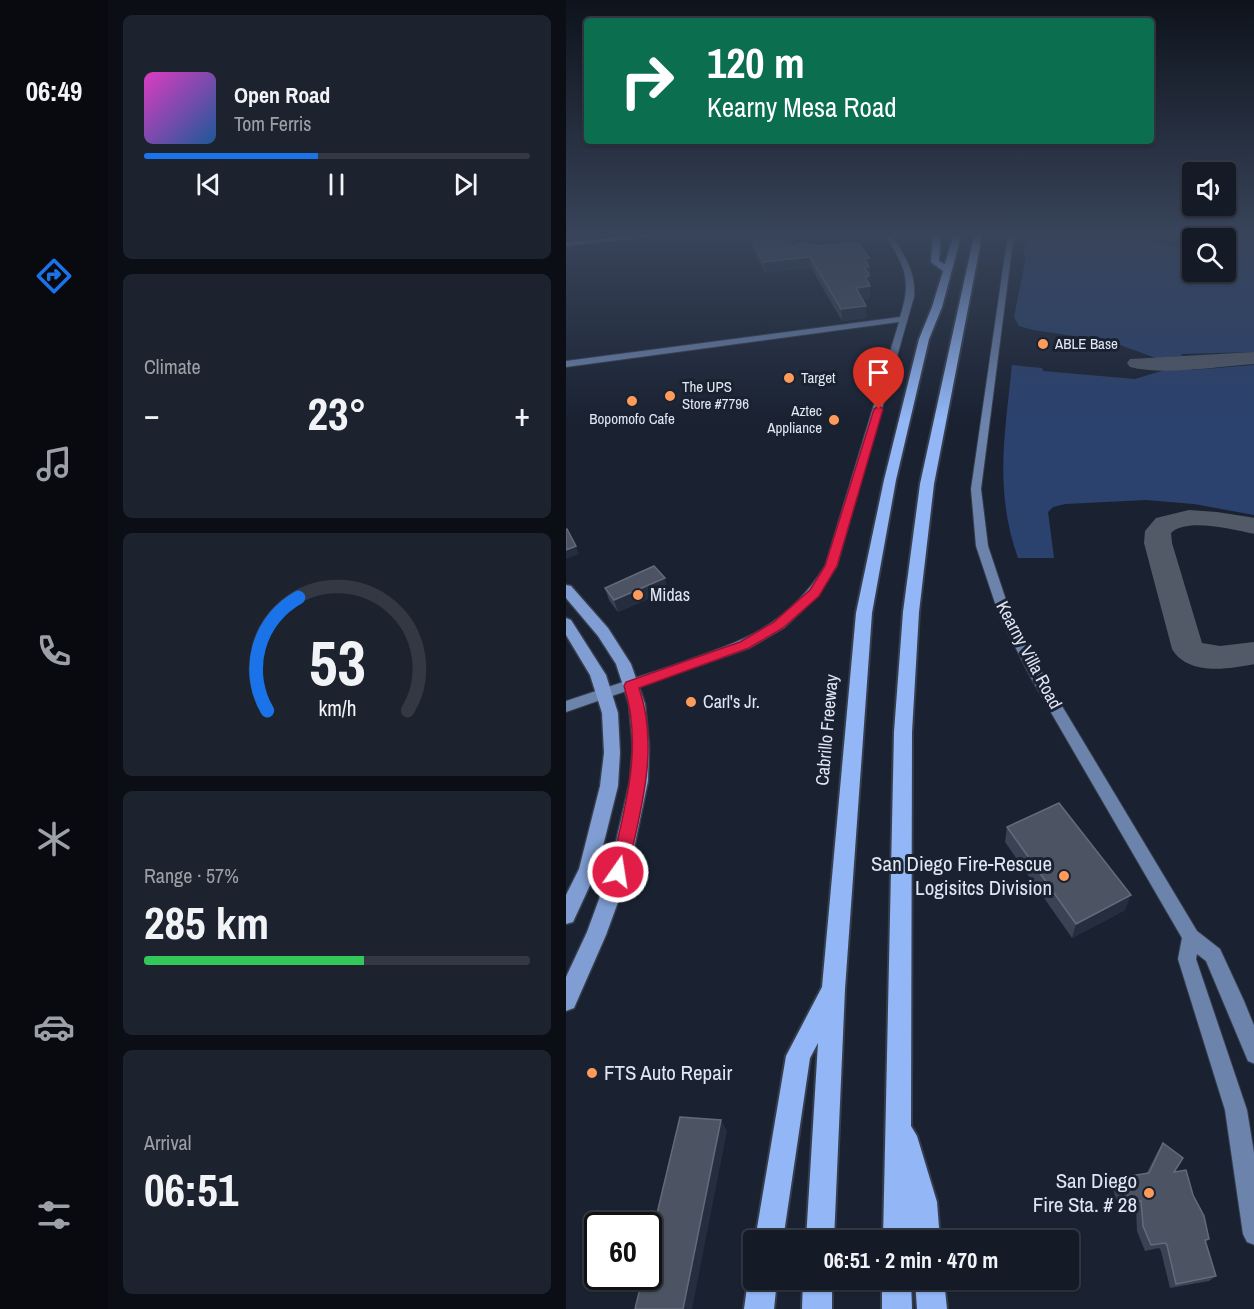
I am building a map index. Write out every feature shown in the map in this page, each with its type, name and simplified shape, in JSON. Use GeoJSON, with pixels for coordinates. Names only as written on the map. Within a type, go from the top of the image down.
{"type":"FeatureCollection","features":[{"type":"Feature","properties":{"kind":"highway","name":"Cabrillo Freeway"},"geometry":{"type":"LineString","coordinates":[[821,1230],[833,988],[864,613],[893,469],[924,339],[939,297]]}},
{"type":"Feature","properties":{"kind":"highway"},"geometry":{"type":"LineString","coordinates":[[898,1230],[903,732],[911,612],[928,484],[967,297]]}},
{"type":"Feature","properties":{"kind":"highway"},"geometry":{"type":"LineString","coordinates":[[771,1230],[798,1056],[833,988]]}},
{"type":"Feature","properties":{"kind":"highway"},"geometry":{"type":"LineString","coordinates":[[899,1117],[923,1202],[925,1230]]}},
{"type":"Feature","properties":{"kind":"highway"},"geometry":{"type":"LineString","coordinates":[[759,1309],[762,1290]]}},
{"type":"Feature","properties":{"kind":"highway"},"geometry":{"type":"LineString","coordinates":[[816,1309],[817,1290]]}},
{"type":"Feature","properties":{"kind":"highway"},"geometry":{"type":"LineString","coordinates":[[897,1290],[897,1309]]}},
{"type":"Feature","properties":{"kind":"highway"},"geometry":{"type":"LineString","coordinates":[[931,1290],[932,1309]]}},
{"type":"Feature","properties":{"kind":"main road"},"geometry":{"type":"LineString","coordinates":[[566,707],[745,645],[779,625],[814,593],[831,566],[888,376],[908,297]]}},
{"type":"Feature","properties":{"kind":"main road","name":"Kearny Villa Road"},"geometry":{"type":"LineString","coordinates":[[1002,297],[976,489],[982,546],[1005,615],[1038,678],[1191,937],[1213,955],[1237,1008],[1254,1054]]}},
{"type":"Feature","properties":{"kind":"main road"},"geometry":{"type":"LineString","coordinates":[[566,364],[902,319]]}},
{"type":"Feature","properties":{"kind":"main road"},"geometry":{"type":"LineString","coordinates":[[842,327],[884,328],[893,333],[895,344]]}},
{"type":"Feature","properties":{"kind":"main road"},"geometry":{"type":"LineString","coordinates":[[566,589],[604,632],[624,666],[637,704],[641,747],[639,781],[618,872],[596,936],[566,1000]]}},
{"type":"Feature","properties":{"kind":"main road"},"geometry":{"type":"LineString","coordinates":[[566,623],[598,674],[610,713],[612,753],[609,786],[588,870],[566,915]]}},
{"type":"Feature","properties":{"kind":"main road"},"geometry":{"type":"LineString","coordinates":[[1191,937],[1187,959],[1236,1110],[1254,1234]]}},
{"type":"Feature","properties":{"kind":"shaded area"},"geometry":{"type":"Polygon","coordinates":[[[1018,297],[1254,297],[1254,352],[1181,354],[1182,356],[1156,358],[1109,341],[1019,326],[1014,317],[1018,297]]]}},
{"type":"Feature","properties":{"kind":"shaded area"},"geometry":{"type":"Polygon","coordinates":[[[1012,365],[1042,368],[1043,371],[1135,379],[1171,368],[1190,367],[1192,370],[1254,365],[1254,515],[1194,504],[1146,500],[1065,504],[1053,507],[1048,512],[1054,558],[1018,558],[1006,509],[1003,462],[1012,365]]]}},
{"type":"Feature","properties":{"kind":"building"},"geometry":{"type":"Polygon","coordinates":[[[834,297],[861,297],[866,306],[841,309],[834,297]]]}},
{"type":"Feature","properties":{"kind":"building"},"geometry":{"type":"Polygon","coordinates":[[[566,530],[576,546],[566,550],[566,530]]]}},
{"type":"Feature","properties":{"kind":"building"},"geometry":{"type":"Polygon","coordinates":[[[654,566],[665,578],[614,600],[605,588],[654,566]]]}},
{"type":"Feature","properties":{"kind":"building","name":"San Diego Fire-Rescue Logisitcs Division"},"geometry":{"type":"Polygon","coordinates":[[[1059,803],[1131,895],[1076,924],[1007,827],[1059,803]]]}},
{"type":"Feature","properties":{"kind":"building"},"geometry":{"type":"Polygon","coordinates":[[[680,1117],[721,1120],[683,1309],[635,1309],[640,1290],[662,1290],[662,1212],[657,1212],[680,1117]]]}},
{"type":"Feature","properties":{"kind":"building","name":"San Diego Fire Sta. # 28"},"geometry":{"type":"Polygon","coordinates":[[[1163,1143],[1183,1158],[1174,1172],[1186,1170],[1193,1195],[1204,1216],[1209,1239],[1205,1240],[1216,1276],[1176,1284],[1167,1245],[1165,1243],[1151,1245],[1143,1226],[1141,1201],[1124,1204],[1116,1178],[1149,1173],[1163,1143]]]}},
{"type":"Feature","properties":{"kind":"taxiway"},"geometry":{"type":"LineString","coordinates":[[1137,363],[1159,364],[1255,358]]}},
{"type":"Feature","properties":{"kind":"taxiway"},"geometry":{"type":"LineString","coordinates":[[1255,526],[1217,519],[1189,518],[1165,524],[1158,531],[1158,543],[1188,649],[1210,657],[1255,653]]}},
{"type":"Feature","properties":{"kind":"place","name":"ABLE Base"},"geometry":{"type":"Point","coordinates":[1043,344]}},
{"type":"Feature","properties":{"kind":"place","name":"Target"},"geometry":{"type":"Point","coordinates":[789,378]}},
{"type":"Feature","properties":{"kind":"place","name":"The UPS Store #7796"},"geometry":{"type":"Point","coordinates":[670,396]}},
{"type":"Feature","properties":{"kind":"place","name":"Bopomofo Cafe"},"geometry":{"type":"Point","coordinates":[632,401]}},
{"type":"Feature","properties":{"kind":"place","name":"Aztec Appliance"},"geometry":{"type":"Point","coordinates":[834,420]}},
{"type":"Feature","properties":{"kind":"place","name":"Midas"},"geometry":{"type":"Point","coordinates":[638,595]}},
{"type":"Feature","properties":{"kind":"place","name":"Carl's Jr."},"geometry":{"type":"Point","coordinates":[691,702]}},
{"type":"Feature","properties":{"kind":"place","name":"San Diego Fire-Rescue Logisitcs Division"},"geometry":{"type":"Point","coordinates":[1064,876]}},
{"type":"Feature","properties":{"kind":"place","name":"FTS Auto Repair"},"geometry":{"type":"Point","coordinates":[592,1073]}},
{"type":"Feature","properties":{"kind":"place","name":"San Diego Fire Sta. # 28"},"geometry":{"type":"Point","coordinates":[1149,1193]}},
{"type":"Feature","properties":{"kind":"route"},"geometry":{"type":"LineString","coordinates":[[618,872],[639,781],[641,747],[637,704],[631,686],[745,645],[779,625],[814,593],[831,566],[879,409]]}}]}
